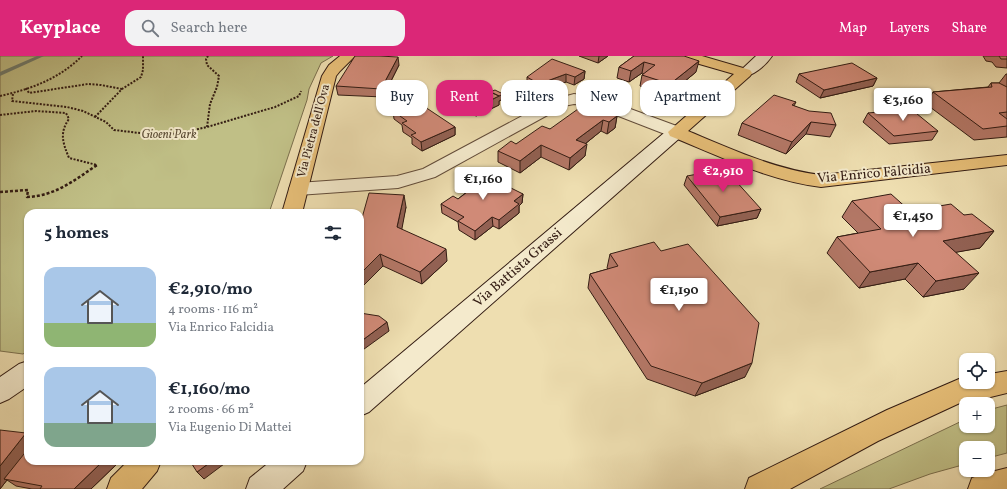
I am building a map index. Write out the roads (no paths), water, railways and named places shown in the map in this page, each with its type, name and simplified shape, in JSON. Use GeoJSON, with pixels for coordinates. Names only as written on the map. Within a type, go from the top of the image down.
{"type":"FeatureCollection","features":[{"type":"Feature","properties":{"kind":"main road","name":"Via Pietra dell'Ova"},"geometry":{"type":"LineString","coordinates":[[293,209],[329,76],[334,68],[348,56]]}},
{"type":"Feature","properties":{"kind":"main road"},"geometry":{"type":"LineString","coordinates":[[687,56],[745,73]]}},
{"type":"Feature","properties":{"kind":"main road"},"geometry":{"type":"LineString","coordinates":[[298,189],[398,182],[429,173],[558,103],[574,99],[592,100],[606,104],[676,132],[765,56]]}},
{"type":"Feature","properties":{"kind":"main road","name":"Via Enrico Falcidia"},"geometry":{"type":"LineString","coordinates":[[676,132],[779,174],[821,181],[1007,160]]}},
{"type":"Feature","properties":{"kind":"main road","name":"Via Battista Grassi"},"geometry":{"type":"LineString","coordinates":[[364,401],[676,132]]}},
{"type":"Feature","properties":{"kind":"main road"},"geometry":{"type":"LineString","coordinates":[[995,376],[1007,372]]}},
{"type":"Feature","properties":{"kind":"main road"},"geometry":{"type":"LineString","coordinates":[[0,391],[24,375]]}},
{"type":"Feature","properties":{"kind":"main road"},"geometry":{"type":"LineString","coordinates":[[943,396],[1007,382]]}},
{"type":"Feature","properties":{"kind":"main road"},"geometry":{"type":"LineString","coordinates":[[760,489],[841,446],[943,396],[962,389]]}},
{"type":"Feature","properties":{"kind":"main road"},"geometry":{"type":"LineString","coordinates":[[122,489],[143,465]]}},
{"type":"Feature","properties":{"kind":"main road"},"geometry":{"type":"LineString","coordinates":[[261,489],[288,465]]}},
{"type":"Feature","properties":{"kind":"main road"},"geometry":{"type":"LineString","coordinates":[[982,489],[1007,483]]}},
{"type":"Feature","properties":{"kind":"waterway"},"geometry":{"type":"LineString","coordinates":[[0,74],[41,56]]}},
{"type":"Feature","properties":{"kind":"park label","name":"Gioeni Park"},"geometry":{"type":"Point","coordinates":[169,135]}}]}
